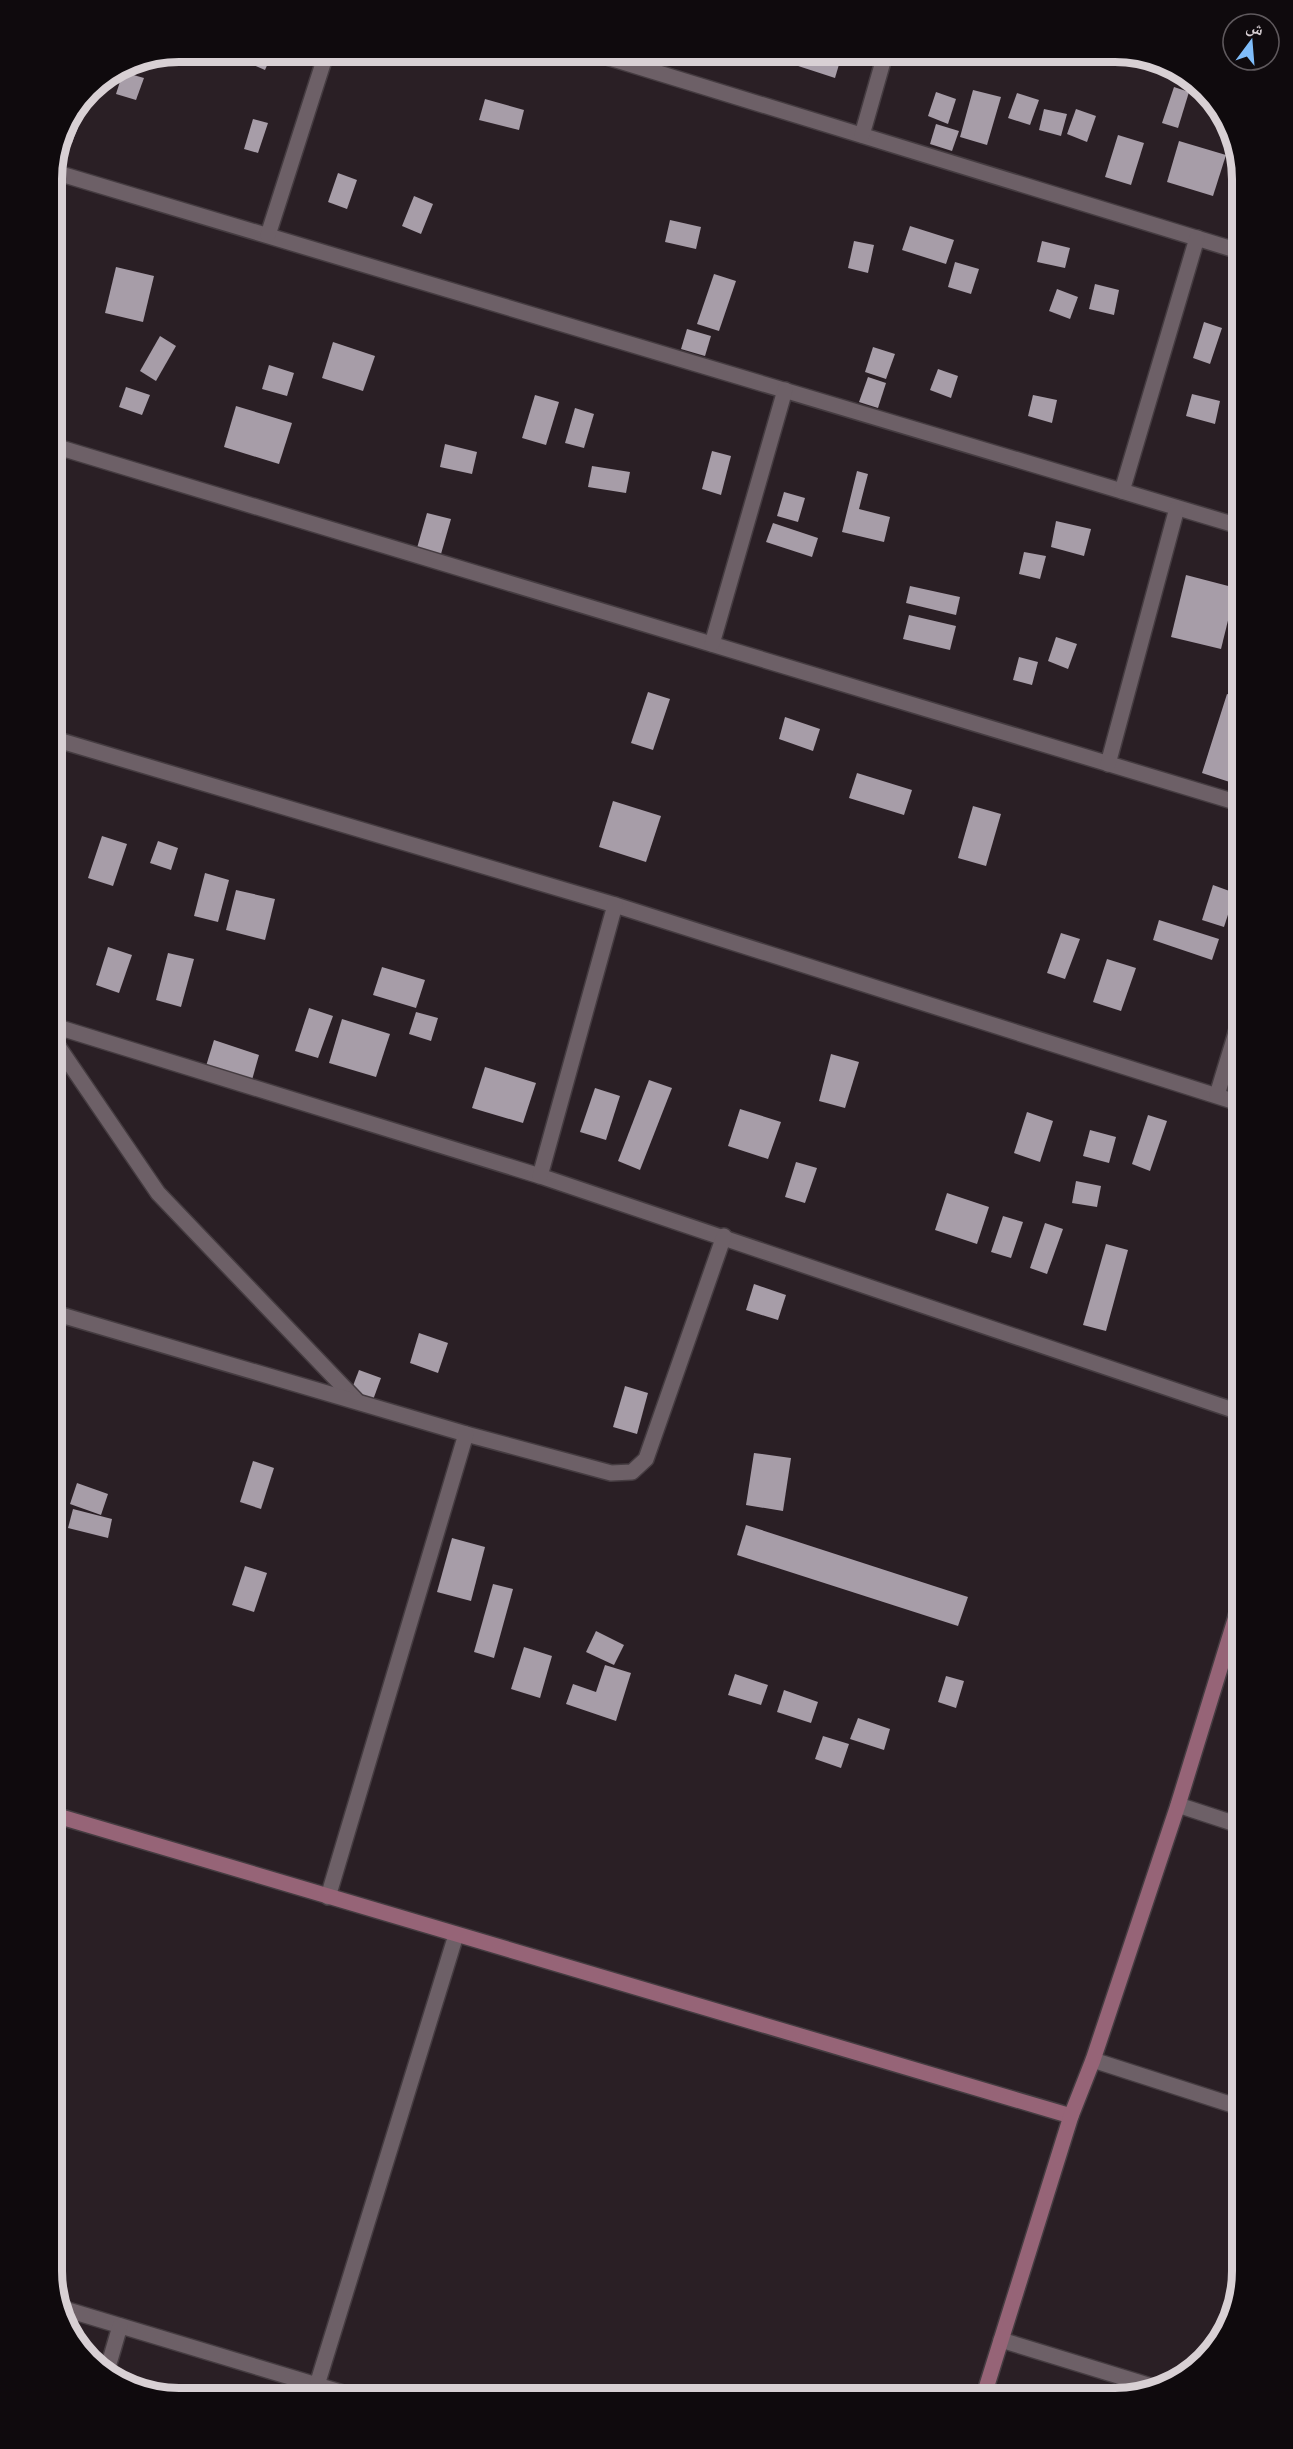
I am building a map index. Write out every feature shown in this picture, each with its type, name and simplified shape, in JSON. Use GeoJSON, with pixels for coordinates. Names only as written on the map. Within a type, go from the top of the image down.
{"type":"FeatureCollection","features":[{"type":"Feature","properties":{"kind":"street"},"geometry":{"type":"LineString","coordinates":[[268,235],[323,62]]}},
{"type":"Feature","properties":{"kind":"street"},"geometry":{"type":"LineString","coordinates":[[623,62],[1232,249]]}},
{"type":"Feature","properties":{"kind":"street"},"geometry":{"type":"LineString","coordinates":[[862,135],[883,62]]}},
{"type":"Feature","properties":{"kind":"street"},"geometry":{"type":"LineString","coordinates":[[62,174],[1232,524]]}},
{"type":"Feature","properties":{"kind":"street"},"geometry":{"type":"LineString","coordinates":[[1122,491],[1197,238]]}},
{"type":"Feature","properties":{"kind":"street"},"geometry":{"type":"LineString","coordinates":[[712,644],[785,390]]}},
{"type":"Feature","properties":{"kind":"street"},"geometry":{"type":"LineString","coordinates":[[62,448],[1232,801]]}},
{"type":"Feature","properties":{"kind":"street"},"geometry":{"type":"LineString","coordinates":[[1108,764],[1177,508]]}},
{"type":"Feature","properties":{"kind":"street"},"geometry":{"type":"LineString","coordinates":[[62,741],[615,904],[1232,1100]]}},
{"type":"Feature","properties":{"kind":"street"},"geometry":{"type":"LineString","coordinates":[[540,1176],[615,904]]}},
{"type":"Feature","properties":{"kind":"street"},"geometry":{"type":"LineString","coordinates":[[62,1028],[540,1176],[724,1236],[1232,1410]]}},
{"type":"Feature","properties":{"kind":"street"},"geometry":{"type":"LineString","coordinates":[[1217,1095],[1232,1046]]}},
{"type":"Feature","properties":{"kind":"street"},"geometry":{"type":"LineString","coordinates":[[62,1052],[158,1193],[358,1402]]}},
{"type":"Feature","properties":{"kind":"street"},"geometry":{"type":"LineString","coordinates":[[62,1315],[466,1434],[611,1473],[632,1472],[646,1459],[724,1236]]}},
{"type":"Feature","properties":{"kind":"street"},"geometry":{"type":"LineString","coordinates":[[328,1897],[466,1434]]}},
{"type":"Feature","properties":{"kind":"street"},"geometry":{"type":"LineString","coordinates":[[986,2388],[1071,2116],[1178,1805],[1232,1630]]}},
{"type":"Feature","properties":{"kind":"street"},"geometry":{"type":"LineString","coordinates":[[1178,1805],[1232,1824]]}},
{"type":"Feature","properties":{"kind":"street"},"geometry":{"type":"LineString","coordinates":[[62,1817],[1071,2116]]}},
{"type":"Feature","properties":{"kind":"street"},"geometry":{"type":"LineString","coordinates":[[317,2385],[456,1935]]}},
{"type":"Feature","properties":{"kind":"street"},"geometry":{"type":"LineString","coordinates":[[1092,2060],[1232,2105]]}},
{"type":"Feature","properties":{"kind":"street"},"geometry":{"type":"LineString","coordinates":[[69,2310],[324,2387]]}},
{"type":"Feature","properties":{"kind":"street"},"geometry":{"type":"LineString","coordinates":[[109,2364],[120,2326]]}},
{"type":"Feature","properties":{"kind":"street"},"geometry":{"type":"LineString","coordinates":[[1000,2340],[1143,2383]]}},
{"type":"Feature","properties":{"kind":"building"},"geometry":{"type":"Polygon","coordinates":[[[246,62],[269,62],[265,70],[246,62]]]}},
{"type":"Feature","properties":{"kind":"building"},"geometry":{"type":"Polygon","coordinates":[[[789,62],[840,62],[835,78],[789,62]]]}},
{"type":"Feature","properties":{"kind":"building"},"geometry":{"type":"Polygon","coordinates":[[[1129,64],[1137,64],[1161,72],[1129,64]]]}},
{"type":"Feature","properties":{"kind":"building"},"geometry":{"type":"Polygon","coordinates":[[[128,73],[144,78],[136,100],[116,94],[121,77],[128,73]]]}},
{"type":"Feature","properties":{"kind":"building"},"geometry":{"type":"Polygon","coordinates":[[[1174,87],[1189,92],[1178,128],[1162,123],[1174,87]]]}},
{"type":"Feature","properties":{"kind":"building"},"geometry":{"type":"Polygon","coordinates":[[[973,90],[1001,97],[987,145],[960,137],[973,90]]]}},
{"type":"Feature","properties":{"kind":"building"},"geometry":{"type":"Polygon","coordinates":[[[936,92],[956,99],[948,124],[928,116],[936,92]]]}},
{"type":"Feature","properties":{"kind":"building"},"geometry":{"type":"Polygon","coordinates":[[[1017,93],[1039,100],[1030,125],[1008,118],[1017,93]]]}},
{"type":"Feature","properties":{"kind":"building"},"geometry":{"type":"Polygon","coordinates":[[[485,99],[524,110],[519,130],[479,120],[485,99]]]}},
{"type":"Feature","properties":{"kind":"building"},"geometry":{"type":"Polygon","coordinates":[[[85,108],[72,143],[67,141],[70,134],[85,108]]]}},
{"type":"Feature","properties":{"kind":"building"},"geometry":{"type":"Polygon","coordinates":[[[1044,109],[1067,114],[1061,136],[1039,130],[1044,109]]]}},
{"type":"Feature","properties":{"kind":"building"},"geometry":{"type":"Polygon","coordinates":[[[1076,109],[1096,116],[1087,142],[1067,134],[1076,109]]]}},
{"type":"Feature","properties":{"kind":"building"},"geometry":{"type":"Polygon","coordinates":[[[253,119],[268,123],[258,153],[244,149],[253,119]]]}},
{"type":"Feature","properties":{"kind":"building"},"geometry":{"type":"Polygon","coordinates":[[[936,124],[959,131],[952,151],[930,144],[936,124]]]}},
{"type":"Feature","properties":{"kind":"building"},"geometry":{"type":"Polygon","coordinates":[[[1118,135],[1144,143],[1131,185],[1105,177],[1118,135]]]}},
{"type":"Feature","properties":{"kind":"building"},"geometry":{"type":"Polygon","coordinates":[[[1179,141],[1226,155],[1213,196],[1167,182],[1179,141]]]}},
{"type":"Feature","properties":{"kind":"building"},"geometry":{"type":"Polygon","coordinates":[[[338,173],[357,180],[347,209],[328,202],[338,173]]]}},
{"type":"Feature","properties":{"kind":"building"},"geometry":{"type":"Polygon","coordinates":[[[414,196],[433,204],[421,234],[402,226],[414,196]]]}},
{"type":"Feature","properties":{"kind":"building"},"geometry":{"type":"Polygon","coordinates":[[[670,220],[701,227],[696,249],[665,242],[670,220]]]}},
{"type":"Feature","properties":{"kind":"building"},"geometry":{"type":"Polygon","coordinates":[[[910,226],[954,240],[946,264],[902,250],[910,226]]]}},
{"type":"Feature","properties":{"kind":"building"},"geometry":{"type":"Polygon","coordinates":[[[854,241],[874,245],[868,273],[848,268],[854,241]]]}},
{"type":"Feature","properties":{"kind":"building"},"geometry":{"type":"Polygon","coordinates":[[[1042,241],[1070,248],[1065,268],[1037,262],[1042,241]]]}},
{"type":"Feature","properties":{"kind":"building"},"geometry":{"type":"Polygon","coordinates":[[[955,262],[979,269],[971,294],[948,287],[955,262]]]}},
{"type":"Feature","properties":{"kind":"building"},"geometry":{"type":"Polygon","coordinates":[[[116,267],[154,276],[143,322],[105,313],[116,267]]]}},
{"type":"Feature","properties":{"kind":"building"},"geometry":{"type":"Polygon","coordinates":[[[714,274],[736,281],[719,331],[697,324],[714,274]]]}},
{"type":"Feature","properties":{"kind":"building"},"geometry":{"type":"Polygon","coordinates":[[[1095,284],[1119,290],[1114,315],[1089,309],[1095,284]]]}},
{"type":"Feature","properties":{"kind":"building"},"geometry":{"type":"Polygon","coordinates":[[[1057,289],[1078,297],[1070,319],[1049,311],[1057,289]]]}},
{"type":"Feature","properties":{"kind":"building"},"geometry":{"type":"Polygon","coordinates":[[[1232,300],[1232,317],[1229,317],[1232,300]]]}},
{"type":"Feature","properties":{"kind":"building"},"geometry":{"type":"Polygon","coordinates":[[[1204,322],[1222,328],[1210,364],[1193,358],[1204,322]]]}},
{"type":"Feature","properties":{"kind":"building"},"geometry":{"type":"Polygon","coordinates":[[[687,329],[711,336],[705,356],[681,349],[687,329]]]}},
{"type":"Feature","properties":{"kind":"building"},"geometry":{"type":"Polygon","coordinates":[[[160,336],[176,346],[156,381],[140,371],[160,336]]]}},
{"type":"Feature","properties":{"kind":"building"},"geometry":{"type":"Polygon","coordinates":[[[333,342],[375,356],[363,391],[322,378],[333,342]]]}},
{"type":"Feature","properties":{"kind":"building"},"geometry":{"type":"Polygon","coordinates":[[[873,347],[895,354],[886,379],[865,372],[873,347]]]}},
{"type":"Feature","properties":{"kind":"building"},"geometry":{"type":"Polygon","coordinates":[[[269,365],[294,373],[287,396],[262,389],[269,365]]]}},
{"type":"Feature","properties":{"kind":"building"},"geometry":{"type":"Polygon","coordinates":[[[938,369],[958,376],[951,398],[930,390],[938,369]]]}},
{"type":"Feature","properties":{"kind":"building"},"geometry":{"type":"Polygon","coordinates":[[[868,377],[886,383],[878,408],[859,402],[868,377]]]}},
{"type":"Feature","properties":{"kind":"building"},"geometry":{"type":"Polygon","coordinates":[[[126,387],[150,395],[142,415],[119,407],[126,387]]]}},
{"type":"Feature","properties":{"kind":"building"},"geometry":{"type":"Polygon","coordinates":[[[1192,394],[1220,401],[1215,424],[1186,416],[1192,394]]]}},
{"type":"Feature","properties":{"kind":"building"},"geometry":{"type":"Polygon","coordinates":[[[535,395],[559,402],[546,445],[522,438],[535,395]]]}},
{"type":"Feature","properties":{"kind":"building"},"geometry":{"type":"Polygon","coordinates":[[[1033,395],[1057,400],[1052,423],[1028,416],[1033,395]]]}},
{"type":"Feature","properties":{"kind":"building"},"geometry":{"type":"Polygon","coordinates":[[[236,406],[292,423],[279,464],[224,447],[236,406]]]}},
{"type":"Feature","properties":{"kind":"building"},"geometry":{"type":"Polygon","coordinates":[[[575,408],[594,414],[584,448],[565,443],[575,408]]]}},
{"type":"Feature","properties":{"kind":"building"},"geometry":{"type":"Polygon","coordinates":[[[445,444],[477,452],[472,474],[440,467],[445,444]]]}},
{"type":"Feature","properties":{"kind":"building"},"geometry":{"type":"Polygon","coordinates":[[[712,451],[731,456],[721,495],[702,489],[712,451]]]}},
{"type":"Feature","properties":{"kind":"building"},"geometry":{"type":"Polygon","coordinates":[[[592,466],[630,472],[626,493],[588,487],[592,466]]]}},
{"type":"Feature","properties":{"kind":"building"},"geometry":{"type":"Polygon","coordinates":[[[857,471],[868,474],[859,509],[890,517],[884,542],[842,532],[857,471]]]}},
{"type":"Feature","properties":{"kind":"building"},"geometry":{"type":"Polygon","coordinates":[[[784,492],[805,498],[798,522],[777,516],[784,492]]]}},
{"type":"Feature","properties":{"kind":"building"},"geometry":{"type":"Polygon","coordinates":[[[427,513],[451,519],[441,554],[417,548],[427,513]]]}},
{"type":"Feature","properties":{"kind":"building"},"geometry":{"type":"Polygon","coordinates":[[[1056,521],[1091,529],[1084,556],[1051,547],[1056,521]]]}},
{"type":"Feature","properties":{"kind":"building"},"geometry":{"type":"Polygon","coordinates":[[[773,523],[818,538],[812,557],[766,542],[773,523]]]}},
{"type":"Feature","properties":{"kind":"building"},"geometry":{"type":"Polygon","coordinates":[[[1024,552],[1046,556],[1040,579],[1019,574],[1024,552]]]}},
{"type":"Feature","properties":{"kind":"building"},"geometry":{"type":"Polygon","coordinates":[[[1186,575],[1232,587],[1232,604],[1221,649],[1171,637],[1186,575]]]}},
{"type":"Feature","properties":{"kind":"building"},"geometry":{"type":"Polygon","coordinates":[[[910,586],[960,597],[956,615],[906,603],[910,586]]]}},
{"type":"Feature","properties":{"kind":"building"},"geometry":{"type":"Polygon","coordinates":[[[909,615],[956,626],[950,650],[903,639],[909,615]]]}},
{"type":"Feature","properties":{"kind":"building"},"geometry":{"type":"Polygon","coordinates":[[[1056,637],[1077,644],[1068,669],[1048,661],[1056,637]]]}},
{"type":"Feature","properties":{"kind":"building"},"geometry":{"type":"Polygon","coordinates":[[[1019,657],[1038,662],[1032,685],[1013,680],[1019,657]]]}},
{"type":"Feature","properties":{"kind":"building"},"geometry":{"type":"Polygon","coordinates":[[[648,692],[670,699],[653,750],[631,743],[648,692]]]}},
{"type":"Feature","properties":{"kind":"building"},"geometry":{"type":"Polygon","coordinates":[[[1227,694],[1232,696],[1232,783],[1202,773],[1227,694]]]}},
{"type":"Feature","properties":{"kind":"building"},"geometry":{"type":"Polygon","coordinates":[[[785,717],[820,729],[813,751],[779,739],[785,717]]]}},
{"type":"Feature","properties":{"kind":"building"},"geometry":{"type":"Polygon","coordinates":[[[857,773],[912,790],[904,815],[849,798],[857,773]]]}},
{"type":"Feature","properties":{"kind":"building"},"geometry":{"type":"Polygon","coordinates":[[[613,801],[661,816],[646,862],[599,847],[613,801]]]}},
{"type":"Feature","properties":{"kind":"building"},"geometry":{"type":"Polygon","coordinates":[[[973,806],[1001,814],[986,866],[958,858],[973,806]]]}},
{"type":"Feature","properties":{"kind":"building"},"geometry":{"type":"Polygon","coordinates":[[[102,836],[127,844],[113,886],[88,878],[102,836]]]}},
{"type":"Feature","properties":{"kind":"building"},"geometry":{"type":"Polygon","coordinates":[[[158,841],[178,848],[171,870],[150,863],[158,841]]]}},
{"type":"Feature","properties":{"kind":"building"},"geometry":{"type":"Polygon","coordinates":[[[205,873],[229,880],[218,922],[194,916],[205,873]]]}},
{"type":"Feature","properties":{"kind":"building"},"geometry":{"type":"Polygon","coordinates":[[[1213,885],[1232,892],[1232,902],[1224,927],[1202,920],[1213,885]]]}},
{"type":"Feature","properties":{"kind":"building"},"geometry":{"type":"Polygon","coordinates":[[[236,890],[275,899],[265,940],[226,930],[236,890]]]}},
{"type":"Feature","properties":{"kind":"building"},"geometry":{"type":"Polygon","coordinates":[[[1159,920],[1219,939],[1212,960],[1153,940],[1159,920]]]}},
{"type":"Feature","properties":{"kind":"building"},"geometry":{"type":"Polygon","coordinates":[[[1061,933],[1080,939],[1065,979],[1047,973],[1061,933]]]}},
{"type":"Feature","properties":{"kind":"building"},"geometry":{"type":"Polygon","coordinates":[[[62,939],[66,940],[62,953],[62,939]]]}},
{"type":"Feature","properties":{"kind":"building"},"geometry":{"type":"Polygon","coordinates":[[[108,947],[132,955],[119,993],[96,985],[108,947]]]}},
{"type":"Feature","properties":{"kind":"building"},"geometry":{"type":"Polygon","coordinates":[[[168,953],[194,959],[181,1007],[156,1000],[168,953]]]}},
{"type":"Feature","properties":{"kind":"building"},"geometry":{"type":"Polygon","coordinates":[[[1107,959],[1136,968],[1121,1011],[1093,1002],[1107,959]]]}},
{"type":"Feature","properties":{"kind":"building"},"geometry":{"type":"Polygon","coordinates":[[[382,967],[425,980],[416,1008],[373,995],[382,967]]]}},
{"type":"Feature","properties":{"kind":"building"},"geometry":{"type":"Polygon","coordinates":[[[309,1008],[333,1016],[318,1058],[295,1051],[309,1008]]]}},
{"type":"Feature","properties":{"kind":"building"},"geometry":{"type":"Polygon","coordinates":[[[416,1012],[438,1018],[431,1041],[409,1034],[416,1012]]]}},
{"type":"Feature","properties":{"kind":"building"},"geometry":{"type":"Polygon","coordinates":[[[342,1019],[390,1034],[376,1077],[329,1063],[342,1019]]]}},
{"type":"Feature","properties":{"kind":"building"},"geometry":{"type":"Polygon","coordinates":[[[214,1040],[259,1055],[252,1080],[206,1066],[214,1040]]]}},
{"type":"Feature","properties":{"kind":"building"},"geometry":{"type":"Polygon","coordinates":[[[831,1054],[859,1062],[845,1108],[819,1101],[831,1054]]]}},
{"type":"Feature","properties":{"kind":"building"},"geometry":{"type":"Polygon","coordinates":[[[485,1067],[536,1083],[523,1123],[472,1108],[485,1067]]]}},
{"type":"Feature","properties":{"kind":"building"},"geometry":{"type":"Polygon","coordinates":[[[649,1080],[672,1088],[640,1170],[618,1161],[649,1080]]]}},
{"type":"Feature","properties":{"kind":"building"},"geometry":{"type":"Polygon","coordinates":[[[595,1088],[620,1096],[606,1140],[580,1132],[595,1088]]]}},
{"type":"Feature","properties":{"kind":"building"},"geometry":{"type":"Polygon","coordinates":[[[740,1109],[781,1122],[768,1159],[728,1146],[740,1109]]]}},
{"type":"Feature","properties":{"kind":"building"},"geometry":{"type":"Polygon","coordinates":[[[1027,1112],[1053,1121],[1040,1162],[1014,1153],[1027,1112]]]}},
{"type":"Feature","properties":{"kind":"building"},"geometry":{"type":"Polygon","coordinates":[[[1148,1115],[1167,1121],[1150,1171],[1132,1164],[1148,1115]]]}},
{"type":"Feature","properties":{"kind":"building"},"geometry":{"type":"Polygon","coordinates":[[[1090,1130],[1116,1137],[1109,1163],[1083,1156],[1090,1130]]]}},
{"type":"Feature","properties":{"kind":"building"},"geometry":{"type":"Polygon","coordinates":[[[796,1162],[817,1168],[805,1203],[785,1197],[796,1162]]]}},
{"type":"Feature","properties":{"kind":"building"},"geometry":{"type":"Polygon","coordinates":[[[1076,1181],[1101,1186],[1097,1207],[1072,1203],[1076,1181]]]}},
{"type":"Feature","properties":{"kind":"building"},"geometry":{"type":"Polygon","coordinates":[[[947,1193],[989,1207],[977,1244],[935,1230],[947,1193]]]}},
{"type":"Feature","properties":{"kind":"building"},"geometry":{"type":"Polygon","coordinates":[[[1003,1216],[1023,1222],[1011,1258],[991,1252],[1003,1216]]]}},
{"type":"Feature","properties":{"kind":"building"},"geometry":{"type":"Polygon","coordinates":[[[1045,1223],[1063,1229],[1047,1274],[1030,1268],[1045,1223]]]}},
{"type":"Feature","properties":{"kind":"building"},"geometry":{"type":"Polygon","coordinates":[[[1106,1244],[1128,1250],[1106,1331],[1083,1325],[1106,1244]]]}},
{"type":"Feature","properties":{"kind":"building"},"geometry":{"type":"Polygon","coordinates":[[[754,1284],[786,1295],[778,1320],[746,1310],[754,1284]]]}},
{"type":"Feature","properties":{"kind":"building"},"geometry":{"type":"Polygon","coordinates":[[[419,1333],[448,1343],[438,1373],[410,1363],[419,1333]]]}},
{"type":"Feature","properties":{"kind":"building"},"geometry":{"type":"Polygon","coordinates":[[[359,1370],[381,1378],[373,1400],[351,1391],[359,1370]]]}},
{"type":"Feature","properties":{"kind":"building"},"geometry":{"type":"Polygon","coordinates":[[[625,1386],[648,1393],[637,1434],[613,1427],[625,1386]]]}},
{"type":"Feature","properties":{"kind":"building"},"geometry":{"type":"Polygon","coordinates":[[[754,1453],[791,1458],[783,1511],[746,1505],[754,1453]]]}},
{"type":"Feature","properties":{"kind":"building"},"geometry":{"type":"Polygon","coordinates":[[[253,1461],[274,1468],[261,1509],[240,1502],[253,1461]]]}},
{"type":"Feature","properties":{"kind":"building"},"geometry":{"type":"Polygon","coordinates":[[[77,1483],[108,1494],[101,1515],[70,1504],[77,1483]]]}},
{"type":"Feature","properties":{"kind":"building"},"geometry":{"type":"Polygon","coordinates":[[[73,1509],[112,1519],[108,1538],[68,1528],[73,1509]]]}},
{"type":"Feature","properties":{"kind":"building"},"geometry":{"type":"Polygon","coordinates":[[[746,1525],[968,1597],[958,1626],[737,1555],[746,1525]]]}},
{"type":"Feature","properties":{"kind":"building"},"geometry":{"type":"Polygon","coordinates":[[[452,1538],[485,1547],[471,1601],[437,1592],[452,1538]]]}},
{"type":"Feature","properties":{"kind":"building"},"geometry":{"type":"Polygon","coordinates":[[[245,1566],[267,1573],[254,1612],[232,1605],[245,1566]]]}},
{"type":"Feature","properties":{"kind":"building"},"geometry":{"type":"Polygon","coordinates":[[[493,1584],[513,1589],[494,1658],[474,1652],[493,1584]]]}},
{"type":"Feature","properties":{"kind":"building"},"geometry":{"type":"Polygon","coordinates":[[[596,1631],[624,1645],[614,1665],[586,1652],[596,1631]]]}},
{"type":"Feature","properties":{"kind":"building"},"geometry":{"type":"Polygon","coordinates":[[[524,1647],[552,1656],[540,1698],[511,1689],[524,1647]]]}},
{"type":"Feature","properties":{"kind":"building"},"geometry":{"type":"Polygon","coordinates":[[[605,1665],[631,1673],[616,1721],[566,1704],[573,1684],[596,1692],[605,1665]]]}},
{"type":"Feature","properties":{"kind":"building"},"geometry":{"type":"Polygon","coordinates":[[[735,1674],[768,1685],[761,1705],[728,1695],[735,1674]]]}},
{"type":"Feature","properties":{"kind":"building"},"geometry":{"type":"Polygon","coordinates":[[[946,1676],[964,1681],[956,1708],[938,1702],[946,1676]]]}},
{"type":"Feature","properties":{"kind":"building"},"geometry":{"type":"Polygon","coordinates":[[[784,1690],[818,1702],[811,1723],[777,1712],[784,1690]]]}},
{"type":"Feature","properties":{"kind":"building"},"geometry":{"type":"Polygon","coordinates":[[[858,1718],[890,1729],[884,1750],[850,1739],[858,1718]]]}},
{"type":"Feature","properties":{"kind":"building"},"geometry":{"type":"Polygon","coordinates":[[[823,1736],[849,1744],[841,1768],[815,1759],[823,1736]]]}}]}
